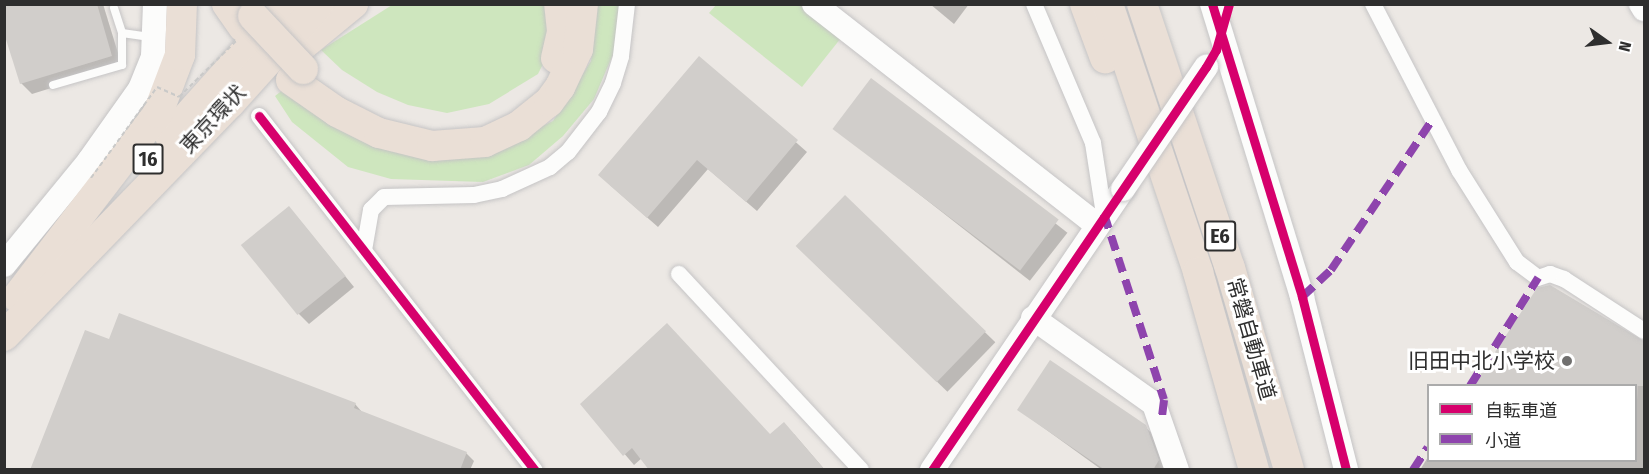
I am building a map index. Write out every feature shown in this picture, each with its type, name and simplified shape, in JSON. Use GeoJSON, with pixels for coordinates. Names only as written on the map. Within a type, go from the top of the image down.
{"type":"FeatureCollection","features":[{"type":"Feature","properties":{"kind":"highway"},"geometry":{"type":"LineString","coordinates":[[11,304],[158,113],[180,55],[182,4]]}},
{"type":"Feature","properties":{"kind":"highway","name":"東京環状"},"geometry":{"type":"LineString","coordinates":[[11,304],[187,118],[288,4]]}},
{"type":"Feature","properties":{"kind":"highway","name":"東京環状"},"geometry":{"type":"LineString","coordinates":[[4,336],[230,103],[319,4]]}},
{"type":"Feature","properties":{"kind":"highway"},"geometry":{"type":"LineString","coordinates":[[230,103],[353,4]]}},
{"type":"Feature","properties":{"kind":"highway"},"geometry":{"type":"LineString","coordinates":[[297,74],[350,102],[398,123],[442,131],[480,127],[513,111],[540,86],[559,49],[559,4]]}},
{"type":"Feature","properties":{"kind":"highway"},"geometry":{"type":"LineString","coordinates":[[241,19],[337,112],[379,133],[432,146],[485,142],[519,126],[549,102],[560,87],[578,49],[583,4]]}},
{"type":"Feature","properties":{"kind":"highway"},"geometry":{"type":"LineString","coordinates":[[1085,4],[1128,118],[1198,272]]}},
{"type":"Feature","properties":{"kind":"highway","name":"常磐自動車道"},"geometry":{"type":"LineString","coordinates":[[1108,4],[1198,272],[1254,470]]}},
{"type":"Feature","properties":{"kind":"highway","name":"常磐自動車道"},"geometry":{"type":"LineString","coordinates":[[1142,4],[1230,268],[1289,470]]}},
{"type":"Feature","properties":{"kind":"street"},"geometry":{"type":"LineString","coordinates":[[4,265],[124,114],[149,70],[155,38],[155,4]]}},
{"type":"Feature","properties":{"kind":"street"},"geometry":{"type":"LineString","coordinates":[[364,250],[371,210],[384,197],[474,195],[502,189],[550,167],[568,152],[599,112],[613,83],[621,56],[627,4]]}},
{"type":"Feature","properties":{"kind":"street"},"geometry":{"type":"LineString","coordinates":[[814,4],[1100,220]]}},
{"type":"Feature","properties":{"kind":"street"},"geometry":{"type":"LineString","coordinates":[[1034,4],[1092,143],[1100,220]]}},
{"type":"Feature","properties":{"kind":"street"},"geometry":{"type":"LineString","coordinates":[[1212,4],[1302,297],[1346,470]]}},
{"type":"Feature","properties":{"kind":"street"},"geometry":{"type":"LineString","coordinates":[[932,470],[1033,318],[1206,67],[1221,32],[1229,4]]}},
{"type":"Feature","properties":{"kind":"street"},"geometry":{"type":"LineString","coordinates":[[1373,4],[1459,170],[1516,262],[1539,278],[1550,274],[1564,279],[1644,331]]}},
{"type":"Feature","properties":{"kind":"street"},"geometry":{"type":"LineString","coordinates":[[1641,4],[1644,9]]}},
{"type":"Feature","properties":{"kind":"street"},"geometry":{"type":"LineString","coordinates":[[259,116],[535,470]]}},
{"type":"Feature","properties":{"kind":"street"},"geometry":{"type":"LineString","coordinates":[[679,274],[861,470]]}},
{"type":"Feature","properties":{"kind":"street"},"geometry":{"type":"LineString","coordinates":[[1033,318],[1154,404],[1177,470]]}},
{"type":"Feature","properties":{"kind":"lane"},"geometry":{"type":"LineString","coordinates":[[54,85],[122,65],[122,33],[114,8]]}},
{"type":"Feature","properties":{"kind":"lane"},"geometry":{"type":"LineString","coordinates":[[122,33],[155,38]]}},
{"type":"Feature","properties":{"kind":"path"},"geometry":{"type":"LineString","coordinates":[[91,178],[157,87],[179,97],[241,19]]}},
{"type":"Feature","properties":{"kind":"green space"},"geometry":{"type":"Polygon","coordinates":[[[550,4],[553,44],[538,74],[489,104],[447,113],[408,105],[377,92],[342,70],[321,50],[392,5],[550,4]]]}},
{"type":"Feature","properties":{"kind":"green space"},"geometry":{"type":"Polygon","coordinates":[[[596,5],[621,5],[614,52],[594,99],[563,136],[529,165],[483,182],[391,179],[348,167],[292,122],[275,96],[284,89],[415,155],[522,136],[553,121],[591,61],[596,5]]]}},
{"type":"Feature","properties":{"kind":"green space"},"geometry":{"type":"Polygon","coordinates":[[[716,5],[800,5],[841,38],[802,87],[709,13],[716,5]]]}},
{"type":"Feature","properties":{"kind":"building"},"geometry":{"type":"Polygon","coordinates":[[[4,4],[97,4],[112,56],[20,84],[4,33],[4,4]]]}},
{"type":"Feature","properties":{"kind":"building"},"geometry":{"type":"Polygon","coordinates":[[[699,56],[798,140],[746,202],[697,160],[647,218],[598,175],[699,56]]]}},
{"type":"Feature","properties":{"kind":"building"},"geometry":{"type":"Polygon","coordinates":[[[871,78],[1059,219],[1020,271],[832,129],[871,78]]]}},
{"type":"Feature","properties":{"kind":"building"},"geometry":{"type":"Polygon","coordinates":[[[845,195],[986,331],[937,382],[796,246],[845,195]]]}},
{"type":"Feature","properties":{"kind":"building"},"geometry":{"type":"Polygon","coordinates":[[[289,206],[346,276],[297,315],[241,245],[289,206]]]}},
{"type":"Feature","properties":{"kind":"building","name":"旧田中北小学校"},"geometry":{"type":"Polygon","coordinates":[[[1550,285],[1644,341],[1644,386],[1637,386],[1637,384],[1474,384],[1537,288],[1550,285]]]}},
{"type":"Feature","properties":{"kind":"building"},"geometry":{"type":"Polygon","coordinates":[[[119,313],[356,403],[354,408],[467,452],[460,470],[30,470],[85,330],[109,339],[119,313]]]}},
{"type":"Feature","properties":{"kind":"building"},"geometry":{"type":"Polygon","coordinates":[[[667,323],[770,434],[784,422],[825,470],[649,470],[632,448],[623,456],[580,404],[667,323]]]}},
{"type":"Feature","properties":{"kind":"building"},"geometry":{"type":"Polygon","coordinates":[[[1050,360],[1146,425],[1159,460],[1153,470],[1105,470],[1017,410],[1050,360]]]}},
{"type":"Feature","properties":{"kind":"marked path"},"geometry":{"type":"LineString","coordinates":[[1302,297],[1331,270],[1432,120]]}},
{"type":"Feature","properties":{"kind":"marked path"},"geometry":{"type":"LineString","coordinates":[[1104,214],[1164,400],[1162,416]]}},
{"type":"Feature","properties":{"kind":"marked path"},"geometry":{"type":"LineString","coordinates":[[1471,384],[1538,278]]}},
{"type":"Feature","properties":{"kind":"marked path"},"geometry":{"type":"LineString","coordinates":[[1413,470],[1427,449]]}},
{"type":"Feature","properties":{"kind":"cycle path"},"geometry":{"type":"LineString","coordinates":[[1212,4],[1302,297],[1346,470]]}},
{"type":"Feature","properties":{"kind":"cycle path"},"geometry":{"type":"LineString","coordinates":[[932,470],[1206,67],[1216,50],[1229,4]]}},
{"type":"Feature","properties":{"kind":"cycle path"},"geometry":{"type":"LineString","coordinates":[[259,116],[535,470]]}},
{"type":"Feature","properties":{"kind":"place","name":"旧田中北小学校"},"geometry":{"type":"Point","coordinates":[1567,361]}}]}
